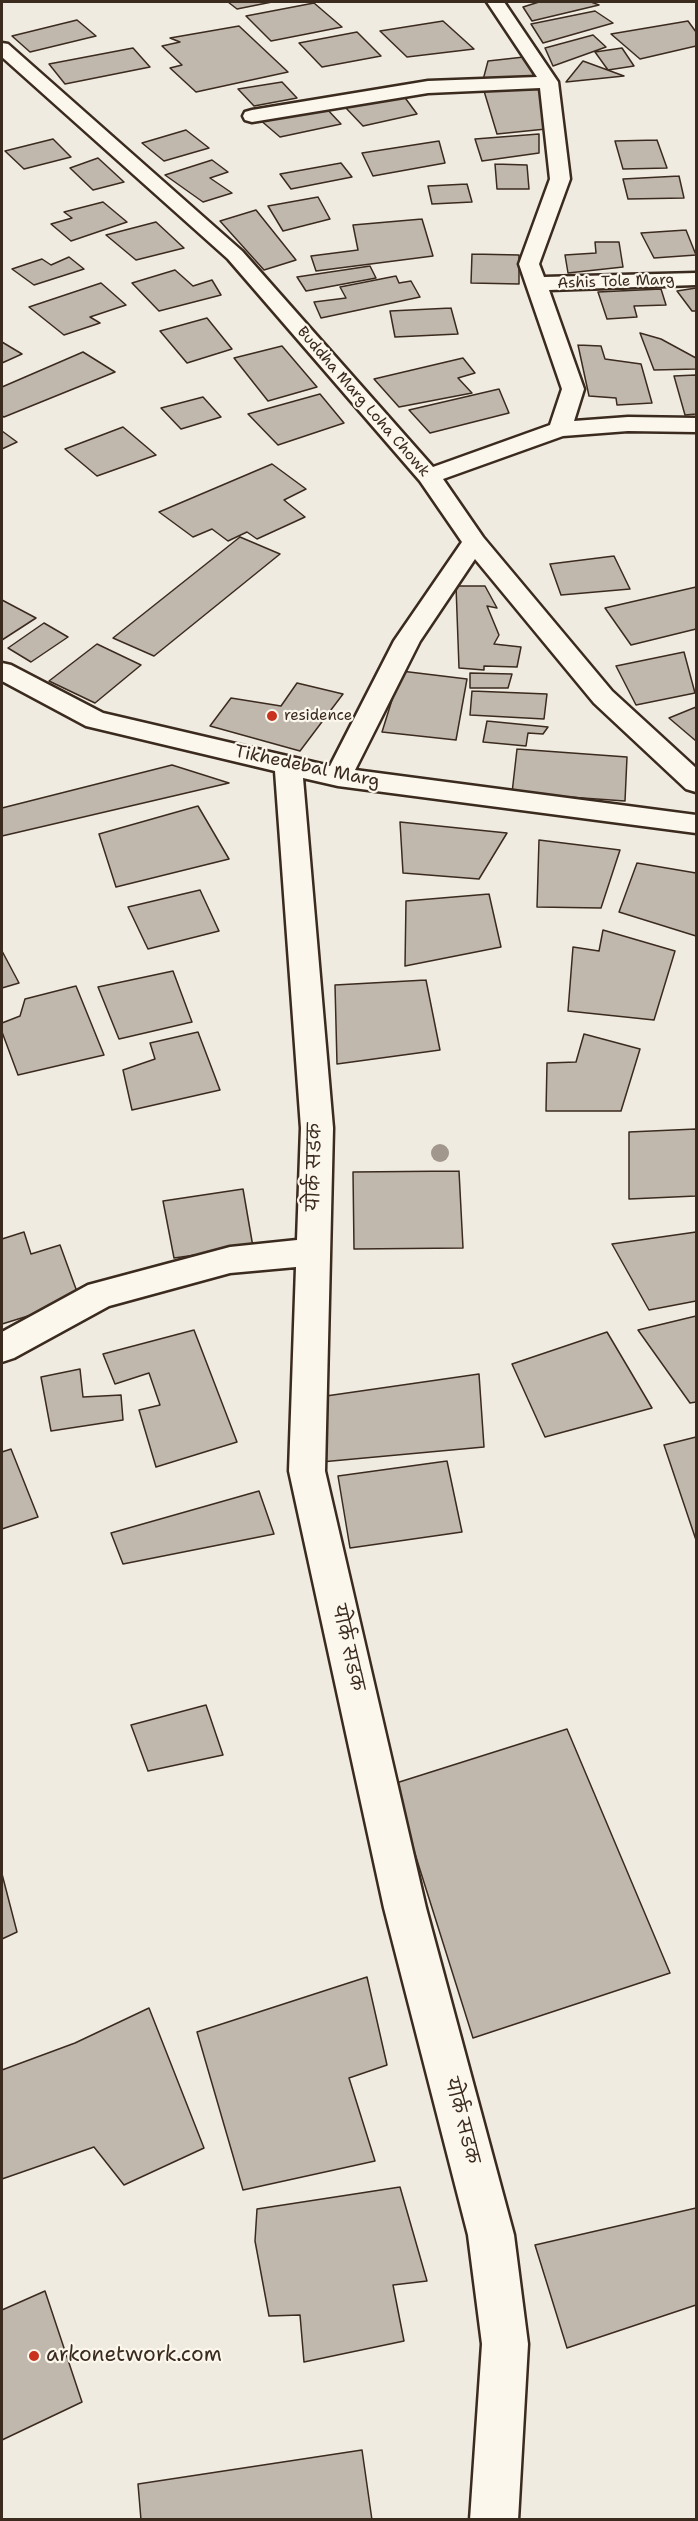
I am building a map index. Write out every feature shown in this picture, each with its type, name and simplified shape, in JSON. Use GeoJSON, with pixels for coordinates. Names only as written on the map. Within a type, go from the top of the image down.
{"type":"FeatureCollection","features":[{"type":"Feature","properties":{"kind":"street"},"geometry":{"type":"LineString","coordinates":[[496,2],[549,82],[560,179],[529,264],[573,389],[560,429]]}},
{"type":"Feature","properties":{"kind":"street","name":"Buddha Marg Loha Chowk"},"geometry":{"type":"LineString","coordinates":[[2,48],[235,255],[429,476],[474,542],[603,697],[696,783]]}},
{"type":"Feature","properties":{"kind":"street"},"geometry":{"type":"LineString","coordinates":[[252,116],[428,87],[549,82]]}},
{"type":"Feature","properties":{"kind":"street","name":"Ashis Tole Marg"},"geometry":{"type":"LineString","coordinates":[[535,284],[696,279]]}},
{"type":"Feature","properties":{"kind":"street"},"geometry":{"type":"LineString","coordinates":[[429,476],[560,429],[628,424],[696,426]]}},
{"type":"Feature","properties":{"kind":"street"},"geometry":{"type":"LineString","coordinates":[[338,777],[407,641],[474,542]]}},
{"type":"Feature","properties":{"kind":"street","name":"Tikhedebal Marg"},"geometry":{"type":"LineString","coordinates":[[2,671],[95,720],[338,777],[696,824]]}},
{"type":"Feature","properties":{"kind":"street","name":"योर्क सडक"},"geometry":{"type":"LineString","coordinates":[[288,764],[317,1128],[307,1471],[405,1908],[491,2235],[505,2344],[494,2520]]}},
{"type":"Feature","properties":{"kind":"street"},"geometry":{"type":"LineString","coordinates":[[2,1348],[100,1295],[230,1260],[313,1252]]}},
{"type":"Feature","properties":{"kind":"building"},"geometry":{"type":"Polygon","coordinates":[[[228,2],[272,2],[237,9],[228,2]]]}},
{"type":"Feature","properties":{"kind":"building"},"geometry":{"type":"Polygon","coordinates":[[[539,2],[591,2],[599,5],[532,21],[523,7],[539,2]]]}},
{"type":"Feature","properties":{"kind":"building"},"geometry":{"type":"Polygon","coordinates":[[[314,3],[342,27],[271,41],[246,16],[314,3]]]}},
{"type":"Feature","properties":{"kind":"building"},"geometry":{"type":"Polygon","coordinates":[[[595,11],[613,23],[543,43],[531,24],[595,11]]]}},
{"type":"Feature","properties":{"kind":"building"},"geometry":{"type":"Polygon","coordinates":[[[77,20],[96,36],[30,52],[12,36],[77,20]]]}},
{"type":"Feature","properties":{"kind":"building"},"geometry":{"type":"Polygon","coordinates":[[[443,21],[474,49],[407,57],[380,31],[443,21]]]}},
{"type":"Feature","properties":{"kind":"building"},"geometry":{"type":"Polygon","coordinates":[[[688,21],[696,32],[696,46],[640,59],[611,34],[688,21]]]}},
{"type":"Feature","properties":{"kind":"building"},"geometry":{"type":"Polygon","coordinates":[[[239,26],[288,72],[196,92],[170,68],[182,65],[162,46],[180,42],[170,38],[239,26]]]}},
{"type":"Feature","properties":{"kind":"building"},"geometry":{"type":"Polygon","coordinates":[[[357,32],[381,56],[322,67],[299,43],[357,32]]]}},
{"type":"Feature","properties":{"kind":"building"},"geometry":{"type":"Polygon","coordinates":[[[593,35],[606,47],[553,66],[545,48],[593,35]]]}},
{"type":"Feature","properties":{"kind":"building"},"geometry":{"type":"Polygon","coordinates":[[[133,48],[150,67],[65,84],[49,64],[133,48]]]}},
{"type":"Feature","properties":{"kind":"building"},"geometry":{"type":"Polygon","coordinates":[[[622,48],[634,66],[608,70],[595,52],[622,48]]]}},
{"type":"Feature","properties":{"kind":"building"},"geometry":{"type":"Polygon","coordinates":[[[524,57],[535,78],[483,80],[488,61],[524,57]]]}},
{"type":"Feature","properties":{"kind":"building"},"geometry":{"type":"Polygon","coordinates":[[[583,61],[624,76],[566,82],[583,61]]]}},
{"type":"Feature","properties":{"kind":"building"},"geometry":{"type":"Polygon","coordinates":[[[282,82],[297,98],[254,106],[238,89],[282,82]]]}},
{"type":"Feature","properties":{"kind":"building"},"geometry":{"type":"Polygon","coordinates":[[[539,88],[546,129],[497,134],[484,91],[539,88]]]}},
{"type":"Feature","properties":{"kind":"building"},"geometry":{"type":"Polygon","coordinates":[[[403,95],[417,114],[363,126],[345,107],[403,95]]]}},
{"type":"Feature","properties":{"kind":"building"},"geometry":{"type":"Polygon","coordinates":[[[326,108],[341,124],[280,137],[259,119],[326,108]]]}},
{"type":"Feature","properties":{"kind":"building"},"geometry":{"type":"Polygon","coordinates":[[[186,130],[209,148],[164,161],[142,143],[186,130]]]}},
{"type":"Feature","properties":{"kind":"building"},"geometry":{"type":"Polygon","coordinates":[[[539,134],[539,153],[482,161],[475,139],[539,134]]]}},
{"type":"Feature","properties":{"kind":"building"},"geometry":{"type":"Polygon","coordinates":[[[53,139],[71,157],[24,169],[5,151],[53,139]]]}},
{"type":"Feature","properties":{"kind":"building"},"geometry":{"type":"Polygon","coordinates":[[[657,140],[667,168],[623,169],[615,141],[657,140]]]}},
{"type":"Feature","properties":{"kind":"building"},"geometry":{"type":"Polygon","coordinates":[[[439,141],[445,163],[373,176],[362,153],[439,141]]]}},
{"type":"Feature","properties":{"kind":"building"},"geometry":{"type":"Polygon","coordinates":[[[98,158],[124,182],[93,190],[70,168],[98,158]]]}},
{"type":"Feature","properties":{"kind":"building"},"geometry":{"type":"Polygon","coordinates":[[[212,160],[228,172],[210,178],[232,193],[203,202],[165,175],[212,160]]]}},
{"type":"Feature","properties":{"kind":"building"},"geometry":{"type":"Polygon","coordinates":[[[341,163],[352,177],[291,189],[280,174],[341,163]]]}},
{"type":"Feature","properties":{"kind":"building"},"geometry":{"type":"Polygon","coordinates":[[[495,164],[527,165],[529,189],[497,189],[495,164]]]}},
{"type":"Feature","properties":{"kind":"building"},"geometry":{"type":"Polygon","coordinates":[[[679,176],[684,198],[628,199],[623,179],[679,176]]]}},
{"type":"Feature","properties":{"kind":"building"},"geometry":{"type":"Polygon","coordinates":[[[467,184],[472,202],[432,204],[428,186],[467,184]]]}},
{"type":"Feature","properties":{"kind":"building"},"geometry":{"type":"Polygon","coordinates":[[[318,197],[330,219],[283,231],[268,206],[318,197]]]}},
{"type":"Feature","properties":{"kind":"building"},"geometry":{"type":"Polygon","coordinates":[[[103,202],[127,222],[71,241],[51,224],[72,218],[64,212],[103,202]]]}},
{"type":"Feature","properties":{"kind":"building"},"geometry":{"type":"Polygon","coordinates":[[[256,210],[296,260],[264,270],[220,221],[256,210]]]}},
{"type":"Feature","properties":{"kind":"building"},"geometry":{"type":"Polygon","coordinates":[[[422,219],[433,256],[316,271],[311,256],[358,250],[353,225],[422,219]]]}},
{"type":"Feature","properties":{"kind":"building"},"geometry":{"type":"Polygon","coordinates":[[[156,222],[184,248],[136,260],[106,235],[156,222]]]}},
{"type":"Feature","properties":{"kind":"building"},"geometry":{"type":"Polygon","coordinates":[[[686,230],[696,255],[654,258],[641,233],[686,230]]]}},
{"type":"Feature","properties":{"kind":"building"},"geometry":{"type":"Polygon","coordinates":[[[595,242],[619,242],[623,267],[568,273],[565,255],[596,253],[595,242]]]}},
{"type":"Feature","properties":{"kind":"building"},"geometry":{"type":"Polygon","coordinates":[[[472,254],[519,255],[519,284],[471,283],[472,254]]]}},
{"type":"Feature","properties":{"kind":"building"},"geometry":{"type":"Polygon","coordinates":[[[69,257],[84,269],[34,285],[12,269],[42,259],[51,265],[69,257]]]}},
{"type":"Feature","properties":{"kind":"building"},"geometry":{"type":"Polygon","coordinates":[[[370,266],[376,278],[306,291],[297,277],[370,266]]]}},
{"type":"Feature","properties":{"kind":"building"},"geometry":{"type":"Polygon","coordinates":[[[175,270],[193,286],[212,280],[221,295],[159,311],[132,283],[175,270]]]}},
{"type":"Feature","properties":{"kind":"building"},"geometry":{"type":"Polygon","coordinates":[[[396,276],[399,283],[411,281],[420,297],[321,318],[314,302],[346,298],[340,287],[396,276]]]}},
{"type":"Feature","properties":{"kind":"building"},"geometry":{"type":"Polygon","coordinates":[[[101,283],[126,305],[90,317],[100,323],[64,335],[29,307],[101,283]]]}},
{"type":"Feature","properties":{"kind":"building"},"geometry":{"type":"Polygon","coordinates":[[[696,288],[696,311],[692,311],[677,291],[696,288]]]}},
{"type":"Feature","properties":{"kind":"building"},"geometry":{"type":"Polygon","coordinates":[[[661,289],[666,305],[634,306],[637,317],[607,319],[598,292],[661,289]]]}},
{"type":"Feature","properties":{"kind":"building"},"geometry":{"type":"Polygon","coordinates":[[[451,308],[458,334],[395,337],[390,311],[451,308]]]}},
{"type":"Feature","properties":{"kind":"building"},"geometry":{"type":"Polygon","coordinates":[[[207,318],[232,349],[187,363],[160,331],[207,318]]]}},
{"type":"Feature","properties":{"kind":"building"},"geometry":{"type":"Polygon","coordinates":[[[640,333],[661,339],[696,358],[696,369],[654,370],[640,333]]]}},
{"type":"Feature","properties":{"kind":"building"},"geometry":{"type":"Polygon","coordinates":[[[2,342],[22,354],[2,363],[2,342]]]}},
{"type":"Feature","properties":{"kind":"building"},"geometry":{"type":"Polygon","coordinates":[[[578,345],[601,346],[605,359],[641,364],[652,403],[617,405],[616,398],[589,396],[578,345]]]}},
{"type":"Feature","properties":{"kind":"building"},"geometry":{"type":"Polygon","coordinates":[[[282,346],[317,387],[268,401],[234,358],[282,346]]]}},
{"type":"Feature","properties":{"kind":"building"},"geometry":{"type":"Polygon","coordinates":[[[83,352],[115,372],[2,416],[2,387],[83,352]]]}},
{"type":"Feature","properties":{"kind":"building"},"geometry":{"type":"Polygon","coordinates":[[[463,358],[475,373],[458,378],[472,393],[399,407],[374,379],[463,358]]]}},
{"type":"Feature","properties":{"kind":"building"},"geometry":{"type":"Polygon","coordinates":[[[696,375],[696,414],[685,415],[674,376],[696,375]]]}},
{"type":"Feature","properties":{"kind":"building"},"geometry":{"type":"Polygon","coordinates":[[[499,389],[509,413],[430,433],[409,410],[499,389]]]}},
{"type":"Feature","properties":{"kind":"building"},"geometry":{"type":"Polygon","coordinates":[[[320,394],[344,423],[278,445],[248,414],[320,394]]]}},
{"type":"Feature","properties":{"kind":"building"},"geometry":{"type":"Polygon","coordinates":[[[203,397],[221,417],[181,429],[161,408],[203,397]]]}},
{"type":"Feature","properties":{"kind":"building"},"geometry":{"type":"Polygon","coordinates":[[[123,427],[156,455],[97,476],[65,449],[123,427]]]}},
{"type":"Feature","properties":{"kind":"building"},"geometry":{"type":"Polygon","coordinates":[[[2,431],[17,442],[2,449],[2,431]]]}},
{"type":"Feature","properties":{"kind":"building"},"geometry":{"type":"Polygon","coordinates":[[[272,464],[306,489],[284,500],[305,517],[257,539],[247,532],[228,541],[212,529],[193,537],[159,512],[272,464]]]}},
{"type":"Feature","properties":{"kind":"building"},"geometry":{"type":"Polygon","coordinates":[[[240,537],[280,554],[154,656],[113,638],[240,537]]]}},
{"type":"Feature","properties":{"kind":"building"},"geometry":{"type":"Polygon","coordinates":[[[614,556],[630,589],[561,595],[550,564],[614,556]]]}},
{"type":"Feature","properties":{"kind":"building"},"geometry":{"type":"Polygon","coordinates":[[[456,586],[485,586],[497,608],[487,606],[499,635],[494,644],[521,647],[517,667],[484,666],[484,670],[459,668],[456,586]]]}},
{"type":"Feature","properties":{"kind":"building"},"geometry":{"type":"Polygon","coordinates":[[[696,587],[696,629],[631,645],[605,608],[696,587]]]}},
{"type":"Feature","properties":{"kind":"building"},"geometry":{"type":"Polygon","coordinates":[[[2,600],[36,618],[2,640],[2,600]]]}},
{"type":"Feature","properties":{"kind":"building"},"geometry":{"type":"Polygon","coordinates":[[[44,623],[68,637],[31,662],[8,648],[44,623]]]}},
{"type":"Feature","properties":{"kind":"building"},"geometry":{"type":"Polygon","coordinates":[[[97,644],[141,665],[95,703],[49,681],[97,644]]]}},
{"type":"Feature","properties":{"kind":"building"},"geometry":{"type":"Polygon","coordinates":[[[684,652],[695,693],[636,705],[616,666],[684,652]]]}},
{"type":"Feature","properties":{"kind":"building"},"geometry":{"type":"Polygon","coordinates":[[[401,671],[467,679],[456,740],[382,732],[401,671]]]}},
{"type":"Feature","properties":{"kind":"building"},"geometry":{"type":"Polygon","coordinates":[[[470,673],[512,674],[508,688],[470,688],[470,673]]]}},
{"type":"Feature","properties":{"kind":"building","name":"residence"},"geometry":{"type":"Polygon","coordinates":[[[297,683],[343,694],[300,751],[210,726],[231,698],[281,706],[297,683]]]}},
{"type":"Feature","properties":{"kind":"building"},"geometry":{"type":"Polygon","coordinates":[[[472,691],[547,694],[544,719],[470,715],[472,691]]]}},
{"type":"Feature","properties":{"kind":"building"},"geometry":{"type":"Polygon","coordinates":[[[696,707],[696,741],[669,718],[696,707]]]}},
{"type":"Feature","properties":{"kind":"building"},"geometry":{"type":"Polygon","coordinates":[[[487,721],[548,727],[543,734],[528,733],[526,746],[483,742],[487,721]]]}},
{"type":"Feature","properties":{"kind":"building"},"geometry":{"type":"Polygon","coordinates":[[[517,749],[627,757],[625,801],[512,793],[517,749]]]}},
{"type":"Feature","properties":{"kind":"building"},"geometry":{"type":"Polygon","coordinates":[[[172,765],[229,783],[2,836],[2,808],[172,765]]]}},
{"type":"Feature","properties":{"kind":"building"},"geometry":{"type":"Polygon","coordinates":[[[198,806],[229,859],[116,887],[99,834],[198,806]]]}},
{"type":"Feature","properties":{"kind":"building"},"geometry":{"type":"Polygon","coordinates":[[[400,822],[507,833],[479,879],[403,873],[400,822]]]}},
{"type":"Feature","properties":{"kind":"building"},"geometry":{"type":"Polygon","coordinates":[[[539,840],[620,850],[601,908],[537,907],[539,840]]]}},
{"type":"Feature","properties":{"kind":"building"},"geometry":{"type":"Polygon","coordinates":[[[637,863],[696,873],[696,936],[619,912],[637,863]]]}},
{"type":"Feature","properties":{"kind":"building"},"geometry":{"type":"Polygon","coordinates":[[[200,890],[219,931],[148,949],[128,907],[200,890]]]}},
{"type":"Feature","properties":{"kind":"building"},"geometry":{"type":"Polygon","coordinates":[[[489,894],[501,947],[405,966],[406,901],[489,894]]]}},
{"type":"Feature","properties":{"kind":"building"},"geometry":{"type":"Polygon","coordinates":[[[603,930],[675,951],[654,1020],[568,1011],[573,947],[599,951],[603,930]]]}},
{"type":"Feature","properties":{"kind":"building"},"geometry":{"type":"Polygon","coordinates":[[[2,951],[19,983],[2,988],[2,951]]]}},
{"type":"Feature","properties":{"kind":"building"},"geometry":{"type":"Polygon","coordinates":[[[173,971],[192,1022],[119,1039],[98,987],[173,971]]]}},
{"type":"Feature","properties":{"kind":"building"},"geometry":{"type":"Polygon","coordinates":[[[426,980],[440,1050],[337,1064],[335,985],[426,980]]]}},
{"type":"Feature","properties":{"kind":"building"},"geometry":{"type":"Polygon","coordinates":[[[76,986],[104,1055],[18,1075],[2,1032],[2,1023],[20,1016],[25,999],[76,986]]]}},
{"type":"Feature","properties":{"kind":"building"},"geometry":{"type":"Polygon","coordinates":[[[198,1032],[220,1090],[132,1110],[123,1070],[155,1059],[150,1043],[198,1032]]]}},
{"type":"Feature","properties":{"kind":"building"},"geometry":{"type":"Polygon","coordinates":[[[584,1034],[640,1049],[621,1111],[546,1111],[547,1063],[576,1062],[584,1034]]]}},
{"type":"Feature","properties":{"kind":"building"},"geometry":{"type":"Polygon","coordinates":[[[696,1129],[696,1196],[629,1199],[629,1132],[696,1129]]]}},
{"type":"Feature","properties":{"kind":"building"},"geometry":{"type":"Polygon","coordinates":[[[459,1171],[463,1248],[354,1249],[353,1172],[459,1171]]]}},
{"type":"Feature","properties":{"kind":"building"},"geometry":{"type":"Polygon","coordinates":[[[243,1189],[253,1247],[174,1258],[163,1201],[243,1189]]]}},
{"type":"Feature","properties":{"kind":"building"},"geometry":{"type":"Polygon","coordinates":[[[24,1232],[31,1254],[60,1245],[80,1300],[2,1324],[2,1239],[24,1232]]]}},
{"type":"Feature","properties":{"kind":"building"},"geometry":{"type":"Polygon","coordinates":[[[696,1232],[696,1301],[649,1310],[612,1244],[696,1232]]]}},
{"type":"Feature","properties":{"kind":"building"},"geometry":{"type":"Polygon","coordinates":[[[696,1316],[696,1402],[690,1403],[638,1330],[696,1316]]]}},
{"type":"Feature","properties":{"kind":"building"},"geometry":{"type":"Polygon","coordinates":[[[194,1330],[237,1442],[156,1467],[139,1410],[160,1405],[149,1373],[115,1384],[103,1354],[194,1330]]]}},
{"type":"Feature","properties":{"kind":"building"},"geometry":{"type":"Polygon","coordinates":[[[607,1332],[652,1408],[545,1437],[512,1364],[607,1332]]]}},
{"type":"Feature","properties":{"kind":"building"},"geometry":{"type":"Polygon","coordinates":[[[80,1369],[83,1397],[121,1395],[123,1420],[51,1431],[41,1377],[80,1369]]]}},
{"type":"Feature","properties":{"kind":"building"},"geometry":{"type":"Polygon","coordinates":[[[479,1374],[484,1447],[321,1462],[319,1397],[479,1374]]]}},
{"type":"Feature","properties":{"kind":"building"},"geometry":{"type":"Polygon","coordinates":[[[696,1437],[696,1540],[664,1445],[696,1437]]]}},
{"type":"Feature","properties":{"kind":"building"},"geometry":{"type":"Polygon","coordinates":[[[11,1449],[38,1517],[2,1529],[2,1452],[11,1449]]]}},
{"type":"Feature","properties":{"kind":"building"},"geometry":{"type":"Polygon","coordinates":[[[447,1461],[462,1532],[350,1548],[338,1476],[447,1461]]]}},
{"type":"Feature","properties":{"kind":"building"},"geometry":{"type":"Polygon","coordinates":[[[259,1491],[274,1534],[123,1564],[111,1533],[259,1491]]]}},
{"type":"Feature","properties":{"kind":"building"},"geometry":{"type":"Polygon","coordinates":[[[206,1705],[223,1755],[148,1771],[131,1725],[206,1705]]]}},
{"type":"Feature","properties":{"kind":"building"},"geometry":{"type":"Polygon","coordinates":[[[567,1729],[670,1973],[473,2038],[393,1784],[567,1729]]]}},
{"type":"Feature","properties":{"kind":"building"},"geometry":{"type":"Polygon","coordinates":[[[2,1874],[17,1932],[2,1939],[2,1874]]]}},
{"type":"Feature","properties":{"kind":"building"},"geometry":{"type":"Polygon","coordinates":[[[367,1977],[387,2065],[349,2078],[375,2161],[243,2190],[197,2032],[367,1977]]]}},
{"type":"Feature","properties":{"kind":"building"},"geometry":{"type":"Polygon","coordinates":[[[149,2008],[204,2148],[124,2185],[94,2147],[2,2179],[2,2070],[75,2043],[149,2008]]]}},
{"type":"Feature","properties":{"kind":"building"},"geometry":{"type":"Polygon","coordinates":[[[400,2187],[427,2281],[393,2285],[404,2341],[304,2362],[300,2315],[269,2316],[255,2241],[257,2209],[400,2187]]]}},
{"type":"Feature","properties":{"kind":"building"},"geometry":{"type":"Polygon","coordinates":[[[696,2208],[696,2305],[567,2348],[535,2245],[696,2208]]]}},
{"type":"Feature","properties":{"kind":"building","name":"arkonetwork.com"},"geometry":{"type":"Polygon","coordinates":[[[45,2291],[82,2402],[2,2440],[2,2310],[45,2291]]]}},
{"type":"Feature","properties":{"kind":"building"},"geometry":{"type":"Polygon","coordinates":[[[362,2450],[372,2520],[141,2520],[138,2484],[362,2450]]]}},
{"type":"Feature","properties":{"kind":"place","name":"residence"},"geometry":{"type":"Point","coordinates":[272,716]}},
{"type":"Feature","properties":{"kind":"place","name":"arkonetwork.com"},"geometry":{"type":"Point","coordinates":[34,2356]}}]}
